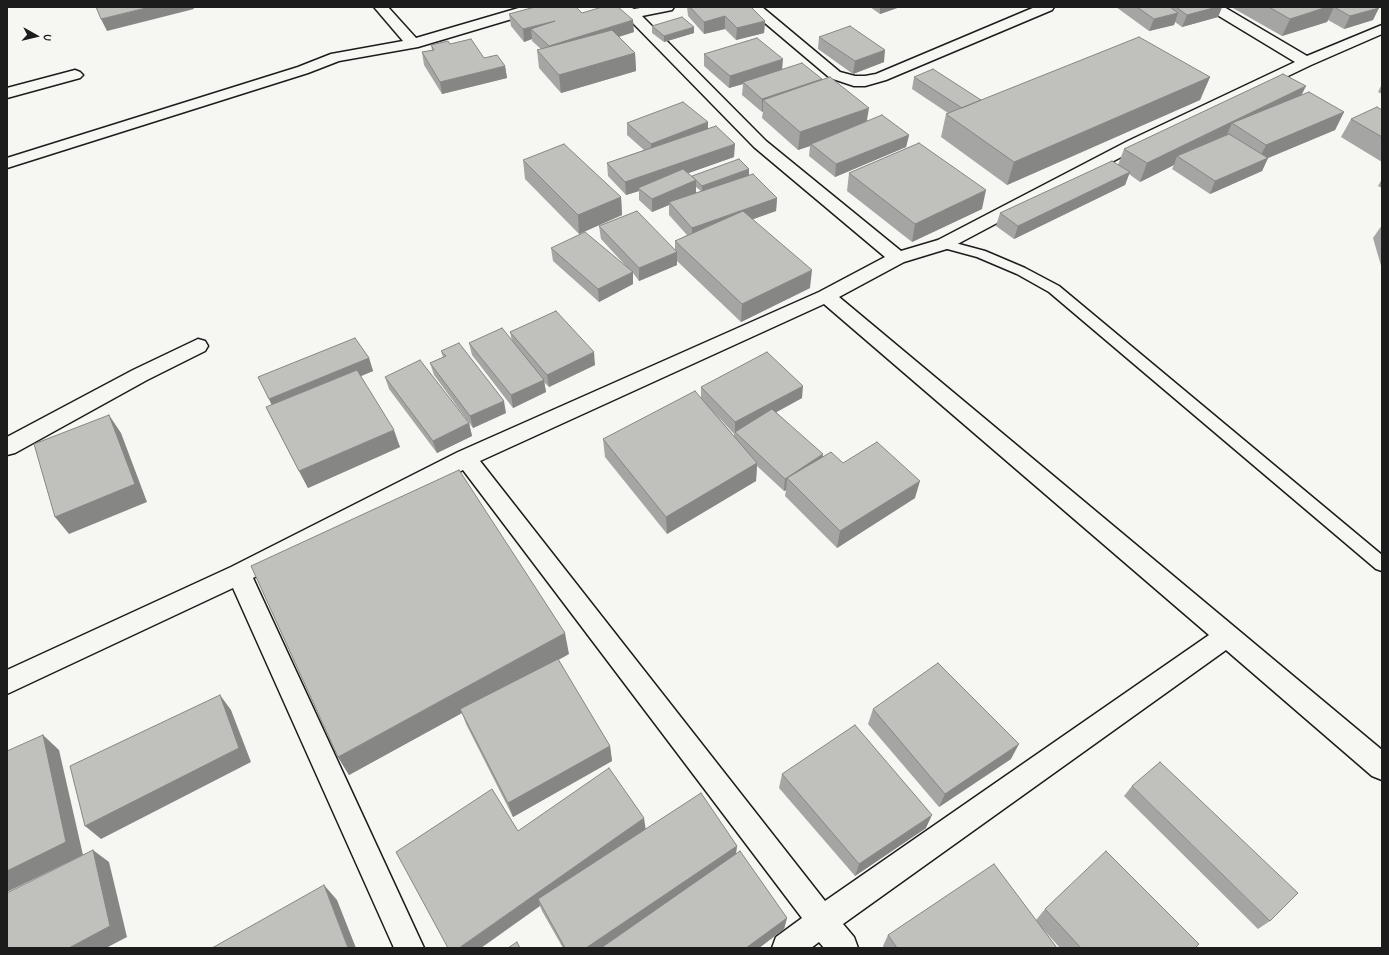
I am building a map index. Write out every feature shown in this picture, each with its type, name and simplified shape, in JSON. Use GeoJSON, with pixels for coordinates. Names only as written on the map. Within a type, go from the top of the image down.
{"type":"FeatureCollection","features":[{"type":"Feature","properties":{"kind":"street"},"geometry":{"type":"LineString","coordinates":[[381,7],[413,44]]}},
{"type":"Feature","properties":{"kind":"street"},"geometry":{"type":"LineString","coordinates":[[7,163],[336,58],[413,44],[537,7]]}},
{"type":"Feature","properties":{"kind":"street"},"geometry":{"type":"LineString","coordinates":[[626,11],[667,7]]}},
{"type":"Feature","properties":{"kind":"street"},"geometry":{"type":"LineString","coordinates":[[753,7],[835,75],[854,81],[865,81],[881,76],[1047,7]]}},
{"type":"Feature","properties":{"kind":"street"},"geometry":{"type":"LineString","coordinates":[[1214,7],[1306,62]]}},
{"type":"Feature","properties":{"kind":"street"},"geometry":{"type":"LineString","coordinates":[[626,11],[760,144],[898,258]]}},
{"type":"Feature","properties":{"kind":"street"},"geometry":{"type":"LineString","coordinates":[[7,682],[239,574],[466,458],[826,296],[898,258],[944,244],[1134,144],[1306,62],[1382,29]]}},
{"type":"Feature","properties":{"kind":"street"},"geometry":{"type":"LineString","coordinates":[[7,93],[75,75]]}},
{"type":"Feature","properties":{"kind":"street"},"geometry":{"type":"LineString","coordinates":[[826,296],[1382,767]]}},
{"type":"Feature","properties":{"kind":"street"},"geometry":{"type":"LineString","coordinates":[[7,447],[140,375],[198,346]]}},
{"type":"Feature","properties":{"kind":"street"},"geometry":{"type":"LineString","coordinates":[[466,458],[823,920],[843,948]]}},
{"type":"Feature","properties":{"kind":"street"},"geometry":{"type":"LineString","coordinates":[[239,574],[409,948]]}},
{"type":"Feature","properties":{"kind":"street"},"geometry":{"type":"LineString","coordinates":[[787,948],[823,920],[1227,636]]}},
{"type":"Feature","properties":{"kind":"lane"},"geometry":{"type":"LineString","coordinates":[[944,244],[981,254],[1021,271],[1054,289],[1382,564]]}},
{"type":"Feature","properties":{"kind":"building"},"geometry":{"type":"Polygon","coordinates":[[[96,7],[150,7],[101,19],[96,7]]]}},
{"type":"Feature","properties":{"kind":"building"},"geometry":{"type":"Polygon","coordinates":[[[535,7],[576,7],[582,13],[602,7],[618,7],[633,20],[549,46],[531,29],[555,21],[523,29],[509,14],[535,7]]]}},
{"type":"Feature","properties":{"kind":"building"},"geometry":{"type":"Polygon","coordinates":[[[690,7],[751,7],[765,21],[737,28],[725,16],[704,22],[690,7]]]}},
{"type":"Feature","properties":{"kind":"building"},"geometry":{"type":"Polygon","coordinates":[[[1137,7],[1170,7],[1178,13],[1154,19],[1137,7]]]}},
{"type":"Feature","properties":{"kind":"building"},"geometry":{"type":"Polygon","coordinates":[[[1176,7],[1217,7],[1187,15],[1176,7]]]}},
{"type":"Feature","properties":{"kind":"building"},"geometry":{"type":"Polygon","coordinates":[[[1269,7],[1327,7],[1290,19],[1269,7]]]}},
{"type":"Feature","properties":{"kind":"building"},"geometry":{"type":"Polygon","coordinates":[[[1334,7],[1377,7],[1379,8],[1350,16],[1334,7]]]}},
{"type":"Feature","properties":{"kind":"building"},"geometry":{"type":"Polygon","coordinates":[[[682,17],[694,27],[664,36],[652,26],[682,17]]]}},
{"type":"Feature","properties":{"kind":"building"},"geometry":{"type":"Polygon","coordinates":[[[850,26],[885,50],[855,61],[819,37],[850,26]]]}},
{"type":"Feature","properties":{"kind":"building"},"geometry":{"type":"Polygon","coordinates":[[[612,30],[635,53],[559,75],[537,50],[612,30]]]}},
{"type":"Feature","properties":{"kind":"building"},"geometry":{"type":"Polygon","coordinates":[[[1139,37],[1210,77],[1014,162],[946,114],[1139,37]]]}},
{"type":"Feature","properties":{"kind":"building"},"geometry":{"type":"Polygon","coordinates":[[[757,38],[783,59],[730,76],[704,54],[757,38]]]}},
{"type":"Feature","properties":{"kind":"building"},"geometry":{"type":"Polygon","coordinates":[[[471,39],[484,58],[497,55],[505,66],[440,82],[422,52],[434,50],[431,45],[448,41],[450,44],[471,39]]]}},
{"type":"Feature","properties":{"kind":"building"},"geometry":{"type":"Polygon","coordinates":[[[802,63],[822,79],[762,99],[743,82],[802,63]]]}},
{"type":"Feature","properties":{"kind":"building"},"geometry":{"type":"Polygon","coordinates":[[[933,69],[981,100],[962,108],[914,77],[933,69]]]}},
{"type":"Feature","properties":{"kind":"building"},"geometry":{"type":"Polygon","coordinates":[[[1283,74],[1306,86],[1147,163],[1124,149],[1283,74]]]}},
{"type":"Feature","properties":{"kind":"building"},"geometry":{"type":"Polygon","coordinates":[[[830,77],[869,108],[800,132],[763,100],[830,77]]]}},
{"type":"Feature","properties":{"kind":"building"},"geometry":{"type":"Polygon","coordinates":[[[1309,92],[1344,112],[1266,145],[1232,123],[1309,92]]]}},
{"type":"Feature","properties":{"kind":"building"},"geometry":{"type":"Polygon","coordinates":[[[683,102],[708,122],[651,144],[627,123],[683,102]]]}},
{"type":"Feature","properties":{"kind":"building"},"geometry":{"type":"Polygon","coordinates":[[[1377,107],[1382,110],[1382,137],[1351,119],[1377,107]]]}},
{"type":"Feature","properties":{"kind":"building"},"geometry":{"type":"Polygon","coordinates":[[[882,115],[909,135],[836,164],[811,144],[882,115]]]}},
{"type":"Feature","properties":{"kind":"building"},"geometry":{"type":"Polygon","coordinates":[[[716,126],[735,144],[625,182],[607,163],[716,126]]]}},
{"type":"Feature","properties":{"kind":"building"},"geometry":{"type":"Polygon","coordinates":[[[1229,134],[1268,158],[1215,181],[1177,156],[1229,134]]]}},
{"type":"Feature","properties":{"kind":"building"},"geometry":{"type":"Polygon","coordinates":[[[919,143],[986,190],[915,224],[849,173],[919,143]]]}},
{"type":"Feature","properties":{"kind":"building"},"geometry":{"type":"Polygon","coordinates":[[[564,144],[621,197],[578,215],[523,160],[564,144]]]}},
{"type":"Feature","properties":{"kind":"building"},"geometry":{"type":"Polygon","coordinates":[[[739,159],[749,169],[702,186],[692,176],[739,159]]]}},
{"type":"Feature","properties":{"kind":"building"},"geometry":{"type":"Polygon","coordinates":[[[1112,161],[1130,172],[1018,226],[1000,213],[1112,161]]]}},
{"type":"Feature","properties":{"kind":"building"},"geometry":{"type":"Polygon","coordinates":[[[683,169],[696,180],[652,199],[638,188],[683,169]]]}},
{"type":"Feature","properties":{"kind":"building"},"geometry":{"type":"Polygon","coordinates":[[[753,174],[777,198],[692,228],[669,202],[753,174]]]}},
{"type":"Feature","properties":{"kind":"building"},"geometry":{"type":"Polygon","coordinates":[[[637,211],[677,252],[639,268],[599,226],[637,211]]]}},
{"type":"Feature","properties":{"kind":"building"},"geometry":{"type":"Polygon","coordinates":[[[743,211],[812,270],[742,304],[675,241],[743,211]]]}},
{"type":"Feature","properties":{"kind":"building"},"geometry":{"type":"Polygon","coordinates":[[[585,232],[633,272],[598,289],[551,248],[585,232]]]}},
{"type":"Feature","properties":{"kind":"building"},"geometry":{"type":"Polygon","coordinates":[[[556,311],[594,352],[547,375],[510,332],[556,311]]]}},
{"type":"Feature","properties":{"kind":"building"},"geometry":{"type":"Polygon","coordinates":[[[502,328],[544,380],[511,395],[469,343],[502,328]]]}},
{"type":"Feature","properties":{"kind":"building"},"geometry":{"type":"Polygon","coordinates":[[[355,338],[369,358],[269,399],[258,377],[355,338]]]}},
{"type":"Feature","properties":{"kind":"building"},"geometry":{"type":"Polygon","coordinates":[[[459,343],[504,401],[470,416],[430,363],[446,356],[441,351],[459,343]]]}},
{"type":"Feature","properties":{"kind":"building"},"geometry":{"type":"Polygon","coordinates":[[[767,352],[803,386],[735,422],[701,387],[767,352]]]}},
{"type":"Feature","properties":{"kind":"building"},"geometry":{"type":"Polygon","coordinates":[[[420,360],[469,423],[433,441],[385,377],[420,360]]]}},
{"type":"Feature","properties":{"kind":"building"},"geometry":{"type":"Polygon","coordinates":[[[357,370],[394,430],[299,471],[266,407],[357,370]]]}},
{"type":"Feature","properties":{"kind":"building"},"geometry":{"type":"Polygon","coordinates":[[[695,391],[757,463],[666,517],[603,439],[695,391]]]}},
{"type":"Feature","properties":{"kind":"building"},"geometry":{"type":"Polygon","coordinates":[[[772,409],[823,454],[785,479],[735,432],[772,409]]]}},
{"type":"Feature","properties":{"kind":"building"},"geometry":{"type":"Polygon","coordinates":[[[109,415],[135,484],[55,517],[34,444],[109,415]]]}},
{"type":"Feature","properties":{"kind":"building"},"geometry":{"type":"Polygon","coordinates":[[[877,442],[920,481],[840,531],[787,478],[831,452],[843,463],[877,442]]]}},
{"type":"Feature","properties":{"kind":"building"},"geometry":{"type":"Polygon","coordinates":[[[459,470],[565,633],[338,757],[251,566],[459,470]]]}},
{"type":"Feature","properties":{"kind":"building"},"geometry":{"type":"Polygon","coordinates":[[[558,659],[610,746],[508,803],[460,709],[558,659]]]}},
{"type":"Feature","properties":{"kind":"building"},"geometry":{"type":"Polygon","coordinates":[[[938,663],[1019,744],[945,794],[873,709],[938,663]]]}},
{"type":"Feature","properties":{"kind":"building"},"geometry":{"type":"Polygon","coordinates":[[[220,695],[239,748],[85,826],[70,766],[220,695]]]}},
{"type":"Feature","properties":{"kind":"building"},"geometry":{"type":"Polygon","coordinates":[[[855,725],[932,815],[859,864],[782,774],[855,725]]]}},
{"type":"Feature","properties":{"kind":"building"},"geometry":{"type":"Polygon","coordinates":[[[43,735],[66,842],[7,871],[7,751],[43,735]]]}},
{"type":"Feature","properties":{"kind":"building"},"geometry":{"type":"Polygon","coordinates":[[[1160,762],[1298,893],[1270,921],[1132,786],[1160,762]]]}},
{"type":"Feature","properties":{"kind":"building"},"geometry":{"type":"Polygon","coordinates":[[[609,768],[644,818],[459,948],[448,948],[396,852],[492,789],[518,831],[609,768]]]}},
{"type":"Feature","properties":{"kind":"building"},"geometry":{"type":"Polygon","coordinates":[[[701,793],[737,846],[586,948],[565,948],[538,899],[701,793]]]}},
{"type":"Feature","properties":{"kind":"building"},"geometry":{"type":"Polygon","coordinates":[[[93,850],[110,926],[69,948],[7,948],[7,893],[93,850]]]}},
{"type":"Feature","properties":{"kind":"building"},"geometry":{"type":"Polygon","coordinates":[[[740,851],[787,918],[746,948],[601,948],[740,851]]]}},
{"type":"Feature","properties":{"kind":"building"},"geometry":{"type":"Polygon","coordinates":[[[1106,851],[1199,944],[1195,948],[1081,948],[1045,909],[1106,851]]]}},
{"type":"Feature","properties":{"kind":"building"},"geometry":{"type":"Polygon","coordinates":[[[994,864],[1057,948],[897,948],[888,935],[994,864]]]}},
{"type":"Feature","properties":{"kind":"building"},"geometry":{"type":"Polygon","coordinates":[[[324,885],[348,948],[212,948],[324,885]]]}},
{"type":"Feature","properties":{"kind":"building"},"geometry":{"type":"Polygon","coordinates":[[[517,942],[520,948],[508,948],[517,942]]]}}]}
